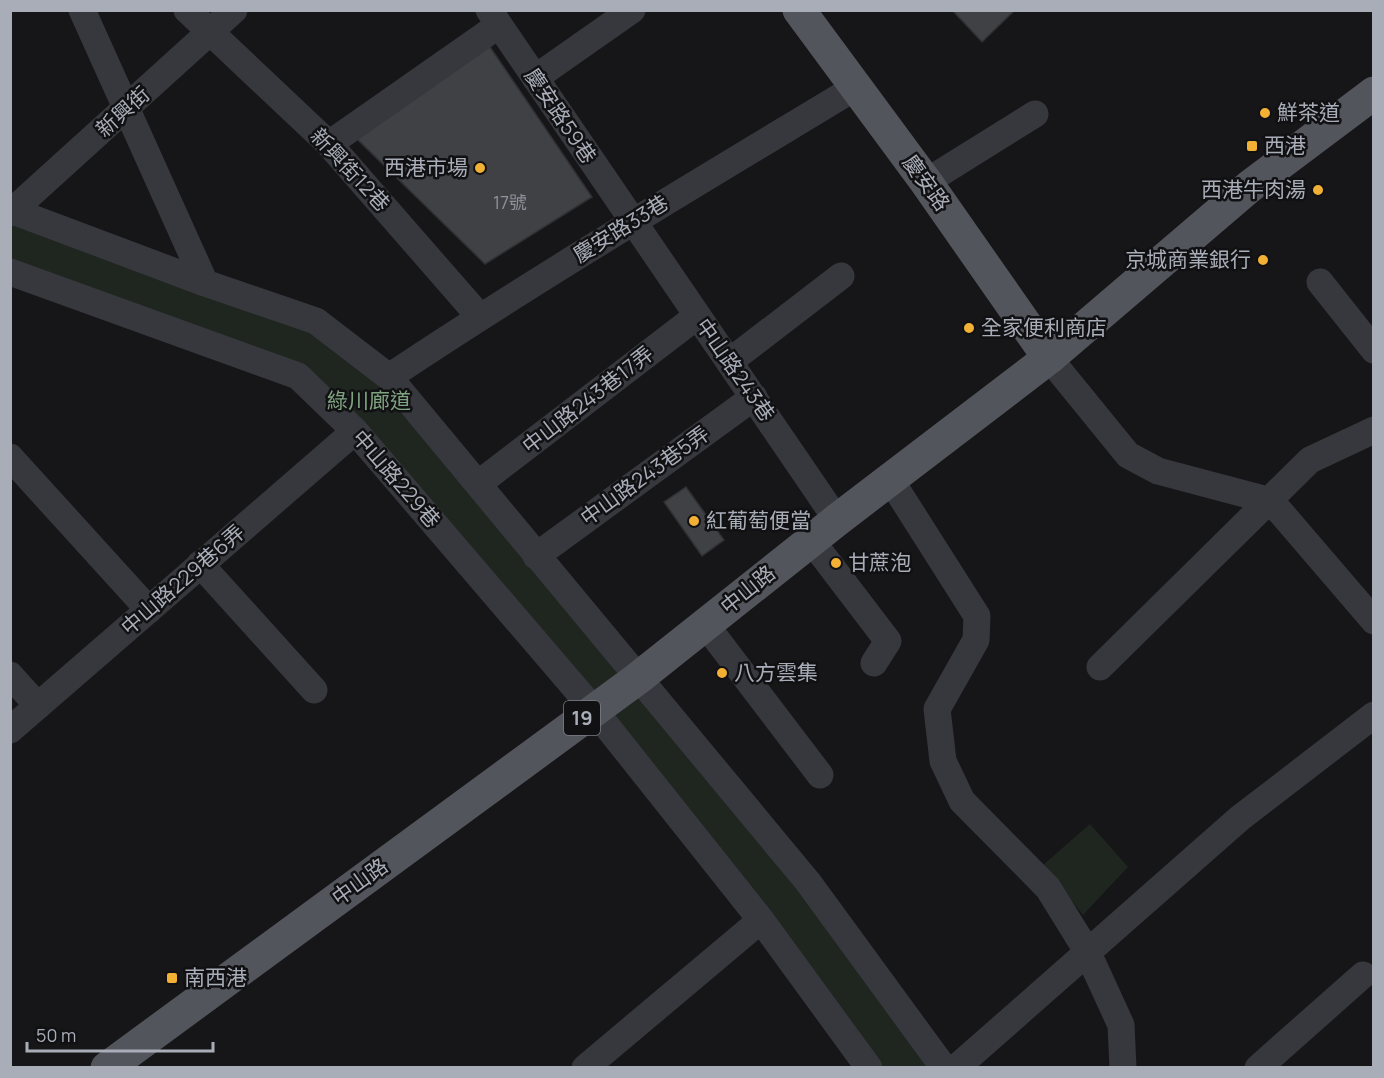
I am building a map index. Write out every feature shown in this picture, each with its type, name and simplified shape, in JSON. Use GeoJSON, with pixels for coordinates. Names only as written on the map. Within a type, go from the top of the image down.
{"type":"FeatureCollection","features":[{"type":"Feature","properties":{"kind":"main road","name":"慶安路"},"geometry":{"type":"LineString","coordinates":[[799,10],[927,182],[1049,358]]}},
{"type":"Feature","properties":{"kind":"main road","name":"中山路"},"geometry":{"type":"LineString","coordinates":[[107,1068],[637,679],[811,540],[1049,358],[1249,187],[1374,93]]}},
{"type":"Feature","properties":{"kind":"street"},"geometry":{"type":"LineString","coordinates":[[82,10],[205,283]]}},
{"type":"Feature","properties":{"kind":"street","name":"新興街12巷"},"geometry":{"type":"LineString","coordinates":[[187,10],[329,144],[480,317]]}},
{"type":"Feature","properties":{"kind":"street","name":"新興街"},"geometry":{"type":"LineString","coordinates":[[12,212],[234,10]]}},
{"type":"Feature","properties":{"kind":"street"},"geometry":{"type":"LineString","coordinates":[[535,78],[632,10]]}},
{"type":"Feature","properties":{"kind":"street"},"geometry":{"type":"LineString","coordinates":[[329,144],[494,18]]}},
{"type":"Feature","properties":{"kind":"street","name":"慶安路59巷"},"geometry":{"type":"LineString","coordinates":[[494,18],[632,222]]}},
{"type":"Feature","properties":{"kind":"street","name":"慶安路33巷"},"geometry":{"type":"LineString","coordinates":[[389,377],[632,222],[856,87]]}},
{"type":"Feature","properties":{"kind":"street"},"geometry":{"type":"LineString","coordinates":[[927,182],[1035,114]]}},
{"type":"Feature","properties":{"kind":"street"},"geometry":{"type":"LineString","coordinates":[[12,212],[316,321],[389,377],[637,679],[808,882],[944,1068]]}},
{"type":"Feature","properties":{"kind":"street","name":"中山路243巷"},"geometry":{"type":"LineString","coordinates":[[632,222],[837,520]]}},
{"type":"Feature","properties":{"kind":"street","name":"中山路229巷"},"geometry":{"type":"LineString","coordinates":[[10,272],[298,376],[355,431],[594,710],[761,920],[870,1068]]}},
{"type":"Feature","properties":{"kind":"street"},"geometry":{"type":"LineString","coordinates":[[729,362],[841,276]]}},
{"type":"Feature","properties":{"kind":"street"},"geometry":{"type":"LineString","coordinates":[[1320,282],[1374,350]]}},
{"type":"Feature","properties":{"kind":"street","name":"中山路243巷17弄"},"geometry":{"type":"LineString","coordinates":[[478,484],[697,316]]}},
{"type":"Feature","properties":{"kind":"street"},"geometry":{"type":"LineString","coordinates":[[1049,358],[1128,455],[1158,471],[1271,501],[1374,621]]}},
{"type":"Feature","properties":{"kind":"street","name":"中山路243巷5弄"},"geometry":{"type":"LineString","coordinates":[[536,556],[754,397]]}},
{"type":"Feature","properties":{"kind":"street"},"geometry":{"type":"LineString","coordinates":[[1100,667],[1271,501],[1310,460],[1374,430]]}},
{"type":"Feature","properties":{"kind":"street","name":"中山路229巷6弄"},"geometry":{"type":"LineString","coordinates":[[10,730],[355,431]]}},
{"type":"Feature","properties":{"kind":"street"},"geometry":{"type":"LineString","coordinates":[[10,457],[149,610]]}},
{"type":"Feature","properties":{"kind":"street"},"geometry":{"type":"LineString","coordinates":[[890,479],[977,616],[976,640],[937,709],[943,761],[962,801],[1048,888],[1087,951],[1121,1025],[1123,1068]]}},
{"type":"Feature","properties":{"kind":"street"},"geometry":{"type":"LineString","coordinates":[[811,540],[888,641],[874,663]]}},
{"type":"Feature","properties":{"kind":"street"},"geometry":{"type":"LineString","coordinates":[[200,564],[314,690]]}},
{"type":"Feature","properties":{"kind":"street"},"geometry":{"type":"LineString","coordinates":[[705,624],[820,775]]}},
{"type":"Feature","properties":{"kind":"street"},"geometry":{"type":"LineString","coordinates":[[10,675],[38,706]]}},
{"type":"Feature","properties":{"kind":"street"},"geometry":{"type":"LineString","coordinates":[[956,1068],[1240,818],[1374,715]]}},
{"type":"Feature","properties":{"kind":"street"},"geometry":{"type":"LineString","coordinates":[[585,1068],[761,920]]}},
{"type":"Feature","properties":{"kind":"street"},"geometry":{"type":"LineString","coordinates":[[1258,1068],[1363,975]]}},
{"type":"Feature","properties":{"kind":"green space","name":"綠川廊道"},"geometry":{"type":"Polygon","coordinates":[[[10,210],[316,321],[389,377],[944,1067],[869,1067],[761,920],[298,376],[11,272],[10,210]]]}},
{"type":"Feature","properties":{"kind":"green space"},"geometry":{"type":"Polygon","coordinates":[[[1090,824],[1128,867],[1083,915],[1043,865],[1090,824]]]}},
{"type":"Feature","properties":{"kind":"building"},"geometry":{"type":"Polygon","coordinates":[[[952,10],[1015,10],[982,42],[952,10]]]}},
{"type":"Feature","properties":{"kind":"building","name":"西港市場"},"geometry":{"type":"Polygon","coordinates":[[[488,44],[592,197],[485,264],[357,139],[488,44]]]}},
{"type":"Feature","properties":{"kind":"building","name":"紅葡萄便當"},"geometry":{"type":"Polygon","coordinates":[[[686,487],[724,540],[702,556],[664,502],[686,487]]]}},
{"type":"Feature","properties":{"kind":"place","name":"鮮茶道"},"geometry":{"type":"Point","coordinates":[1265,113]}},
{"type":"Feature","properties":{"kind":"place","name":"西港"},"geometry":{"type":"Point","coordinates":[1252,146]}},
{"type":"Feature","properties":{"kind":"place","name":"西港市場"},"geometry":{"type":"Point","coordinates":[480,168]}},
{"type":"Feature","properties":{"kind":"place","name":"西港牛肉湯"},"geometry":{"type":"Point","coordinates":[1318,190]}},
{"type":"Feature","properties":{"kind":"place","name":"京城商業銀行"},"geometry":{"type":"Point","coordinates":[1263,260]}},
{"type":"Feature","properties":{"kind":"place","name":"全家便利商店"},"geometry":{"type":"Point","coordinates":[969,328]}},
{"type":"Feature","properties":{"kind":"place","name":"紅葡萄便當"},"geometry":{"type":"Point","coordinates":[694,521]}},
{"type":"Feature","properties":{"kind":"place","name":"甘蔗泡"},"geometry":{"type":"Point","coordinates":[836,563]}},
{"type":"Feature","properties":{"kind":"place","name":"八方雲集"},"geometry":{"type":"Point","coordinates":[722,673]}},
{"type":"Feature","properties":{"kind":"place","name":"南西港"},"geometry":{"type":"Point","coordinates":[172,978]}}]}
